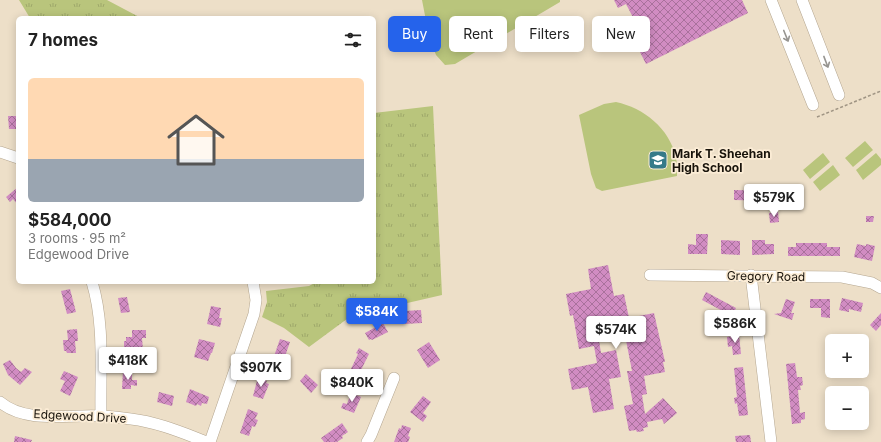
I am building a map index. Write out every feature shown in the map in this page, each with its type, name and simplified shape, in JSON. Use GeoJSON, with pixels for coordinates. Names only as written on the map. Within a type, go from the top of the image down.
{"type":"FeatureCollection","features":[{"type":"Feature","properties":{"kind":"street"},"geometry":{"type":"LineString","coordinates":[[771,0],[813,105]]}},
{"type":"Feature","properties":{"kind":"street"},"geometry":{"type":"LineString","coordinates":[[802,0],[839,95]]}},
{"type":"Feature","properties":{"kind":"street"},"geometry":{"type":"LineString","coordinates":[[0,152],[16,157]]}},
{"type":"Feature","properties":{"kind":"street","name":"Gregory Road"},"geometry":{"type":"LineString","coordinates":[[650,275],[842,277],[872,283],[881,288]]}},
{"type":"Feature","properties":{"kind":"street"},"geometry":{"type":"LineString","coordinates":[[751,275],[771,442]]}},
{"type":"Feature","properties":{"kind":"street"},"geometry":{"type":"LineString","coordinates":[[93,284],[100,320],[101,416]]}},
{"type":"Feature","properties":{"kind":"street"},"geometry":{"type":"LineString","coordinates":[[208,442],[254,314],[256,300],[254,284]]}},
{"type":"Feature","properties":{"kind":"street"},"geometry":{"type":"LineString","coordinates":[[367,442],[394,378]]}},
{"type":"Feature","properties":{"kind":"street","name":"Edgewood Drive"},"geometry":{"type":"LineString","coordinates":[[0,402],[19,412],[40,416],[101,416],[133,419],[170,429],[208,442]]}},
{"type":"Feature","properties":{"kind":"path"},"geometry":{"type":"LineString","coordinates":[[817,117],[881,91]]}},
{"type":"Feature","properties":{"kind":"green space"},"geometry":{"type":"Polygon","coordinates":[[[19,0],[107,0],[137,16],[29,16],[19,0]]]}},
{"type":"Feature","properties":{"kind":"green space"},"geometry":{"type":"Polygon","coordinates":[[[422,0],[560,0],[560,2],[536,16],[515,16],[515,29],[507,33],[507,16],[449,16],[449,52],[475,52],[455,64],[445,65],[435,52],[441,52],[441,16],[425,16],[422,0]]]}},
{"type":"Feature","properties":{"kind":"green space"},"geometry":{"type":"Polygon","coordinates":[[[616,102],[645,114],[661,128],[673,147],[677,164],[677,176],[602,191],[596,188],[591,174],[579,115],[604,104],[616,102]]]}},
{"type":"Feature","properties":{"kind":"green space"},"geometry":{"type":"Polygon","coordinates":[[[433,106],[442,295],[351,316],[309,347],[284,328],[262,317],[267,302],[266,291],[309,286],[312,284],[376,284],[376,113],[433,106]]]}},
{"type":"Feature","properties":{"kind":"green space"},"geometry":{"type":"Polygon","coordinates":[[[865,141],[873,150],[853,167],[845,158],[865,141]]]}},
{"type":"Feature","properties":{"kind":"green space"},"geometry":{"type":"Polygon","coordinates":[[[823,153],[830,162],[810,179],[803,170],[823,153]]]}},
{"type":"Feature","properties":{"kind":"green space"},"geometry":{"type":"Polygon","coordinates":[[[876,153],[881,159],[881,165],[863,180],[856,170],[876,153]]]}},
{"type":"Feature","properties":{"kind":"green space"},"geometry":{"type":"Polygon","coordinates":[[[833,165],[840,175],[820,191],[813,182],[833,165]]]}},
{"type":"Feature","properties":{"kind":"building"},"geometry":{"type":"Polygon","coordinates":[[[614,0],[742,0],[748,13],[646,64],[640,52],[650,52],[650,16],[632,16],[626,4],[618,8],[614,0]]]}},
{"type":"Feature","properties":{"kind":"building"},"geometry":{"type":"Polygon","coordinates":[[[8,116],[16,116],[16,129],[9,129],[8,116]]]}},
{"type":"Feature","properties":{"kind":"building"},"geometry":{"type":"Polygon","coordinates":[[[16,189],[16,203],[13,199],[10,202],[6,197],[16,189]]]}},
{"type":"Feature","properties":{"kind":"building"},"geometry":{"type":"Polygon","coordinates":[[[734,190],[775,191],[775,201],[734,200],[734,190]]]}},
{"type":"Feature","properties":{"kind":"building"},"geometry":{"type":"Polygon","coordinates":[[[778,212],[779,222],[770,223],[769,213],[778,212]]]}},
{"type":"Feature","properties":{"kind":"building"},"geometry":{"type":"Polygon","coordinates":[[[866,216],[874,216],[873,222],[866,222],[866,216]]]}},
{"type":"Feature","properties":{"kind":"building"},"geometry":{"type":"Polygon","coordinates":[[[696,234],[708,234],[707,254],[688,254],[688,244],[696,245],[696,234]]]}},
{"type":"Feature","properties":{"kind":"building"},"geometry":{"type":"Polygon","coordinates":[[[721,240],[740,241],[740,255],[721,254],[721,240]]]}},
{"type":"Feature","properties":{"kind":"building"},"geometry":{"type":"Polygon","coordinates":[[[752,240],[765,240],[765,244],[774,244],[774,254],[752,255],[752,240]]]}},
{"type":"Feature","properties":{"kind":"building"},"geometry":{"type":"Polygon","coordinates":[[[796,243],[827,243],[827,247],[840,247],[840,256],[788,256],[788,247],[796,247],[796,243]]]}},
{"type":"Feature","properties":{"kind":"building"},"geometry":{"type":"Polygon","coordinates":[[[857,244],[875,246],[872,261],[854,257],[857,244]]]}},
{"type":"Feature","properties":{"kind":"building"},"geometry":{"type":"Polygon","coordinates":[[[608,265],[614,296],[624,294],[629,318],[654,313],[665,362],[663,362],[665,372],[644,376],[647,394],[642,395],[645,414],[663,398],[677,413],[664,424],[662,419],[647,422],[648,427],[643,428],[644,431],[629,431],[624,406],[633,404],[627,371],[632,371],[624,330],[598,334],[601,353],[616,350],[621,377],[609,379],[614,409],[593,413],[588,387],[572,390],[568,369],[597,363],[594,346],[579,349],[573,315],[570,316],[566,294],[591,289],[588,269],[608,265]]]}},
{"type":"Feature","properties":{"kind":"building"},"geometry":{"type":"Polygon","coordinates":[[[70,289],[76,312],[67,314],[61,291],[70,289]]]}},
{"type":"Feature","properties":{"kind":"building"},"geometry":{"type":"Polygon","coordinates":[[[706,292],[736,308],[732,316],[702,300],[706,292]]]}},
{"type":"Feature","properties":{"kind":"building"},"geometry":{"type":"Polygon","coordinates":[[[127,297],[130,312],[121,313],[118,298],[127,297]]]}},
{"type":"Feature","properties":{"kind":"building"},"geometry":{"type":"Polygon","coordinates":[[[842,298],[863,303],[861,312],[849,309],[849,312],[839,310],[842,298]]]}},
{"type":"Feature","properties":{"kind":"building"},"geometry":{"type":"Polygon","coordinates":[[[786,299],[795,302],[791,313],[794,313],[792,320],[774,314],[781,313],[786,299]]]}},
{"type":"Feature","properties":{"kind":"building"},"geometry":{"type":"Polygon","coordinates":[[[810,299],[830,299],[830,318],[821,317],[821,308],[810,308],[810,299]]]}},
{"type":"Feature","properties":{"kind":"building"},"geometry":{"type":"Polygon","coordinates":[[[211,306],[221,308],[219,318],[222,318],[220,327],[207,324],[211,306]]]}},
{"type":"Feature","properties":{"kind":"building"},"geometry":{"type":"Polygon","coordinates":[[[421,310],[422,323],[405,324],[405,321],[402,321],[402,314],[405,314],[405,311],[421,310]]]}},
{"type":"Feature","properties":{"kind":"building"},"geometry":{"type":"Polygon","coordinates":[[[881,313],[881,325],[876,331],[870,325],[881,313]]]}},
{"type":"Feature","properties":{"kind":"building"},"geometry":{"type":"Polygon","coordinates":[[[383,323],[388,332],[369,340],[365,333],[383,323]]]}},
{"type":"Feature","properties":{"kind":"building"},"geometry":{"type":"Polygon","coordinates":[[[77,329],[78,341],[75,341],[76,353],[67,353],[64,351],[63,340],[68,340],[67,330],[77,329]]]}},
{"type":"Feature","properties":{"kind":"building"},"geometry":{"type":"Polygon","coordinates":[[[132,330],[146,330],[146,338],[142,338],[143,350],[130,350],[130,348],[124,348],[124,341],[126,341],[126,337],[132,337],[132,330]]]}},
{"type":"Feature","properties":{"kind":"building"},"geometry":{"type":"Polygon","coordinates":[[[739,335],[741,354],[733,355],[732,346],[728,347],[727,337],[739,335]]]}},
{"type":"Feature","properties":{"kind":"building"},"geometry":{"type":"Polygon","coordinates":[[[199,339],[215,343],[208,361],[194,357],[199,339]]]}},
{"type":"Feature","properties":{"kind":"building"},"geometry":{"type":"Polygon","coordinates":[[[280,339],[290,342],[282,365],[272,362],[280,339]]]}},
{"type":"Feature","properties":{"kind":"building"},"geometry":{"type":"Polygon","coordinates":[[[429,342],[440,360],[428,368],[417,350],[429,342]]]}},
{"type":"Feature","properties":{"kind":"building"},"geometry":{"type":"Polygon","coordinates":[[[359,348],[369,354],[359,374],[351,369],[358,354],[356,353],[359,348]]]}},
{"type":"Feature","properties":{"kind":"building"},"geometry":{"type":"Polygon","coordinates":[[[10,360],[21,372],[25,368],[32,372],[20,385],[8,375],[3,364],[10,360]]]}},
{"type":"Feature","properties":{"kind":"building"},"geometry":{"type":"Polygon","coordinates":[[[795,363],[797,377],[802,377],[803,385],[800,386],[801,390],[798,390],[800,413],[805,412],[805,419],[801,420],[801,423],[792,424],[786,364],[795,363]]]}},
{"type":"Feature","properties":{"kind":"building"},"geometry":{"type":"Polygon","coordinates":[[[743,367],[748,415],[739,416],[737,403],[735,404],[734,398],[737,397],[734,368],[743,367]]]}},
{"type":"Feature","properties":{"kind":"building"},"geometry":{"type":"Polygon","coordinates":[[[64,371],[78,377],[70,396],[60,391],[65,381],[60,379],[64,371]]]}},
{"type":"Feature","properties":{"kind":"building"},"geometry":{"type":"Polygon","coordinates":[[[123,371],[132,372],[132,380],[137,380],[137,386],[131,385],[131,389],[122,389],[123,371]]]}},
{"type":"Feature","properties":{"kind":"building"},"geometry":{"type":"Polygon","coordinates":[[[306,374],[318,385],[311,393],[300,381],[306,374]]]}},
{"type":"Feature","properties":{"kind":"building"},"geometry":{"type":"Polygon","coordinates":[[[258,377],[267,381],[266,383],[269,384],[263,399],[253,396],[258,377]]]}},
{"type":"Feature","properties":{"kind":"building"},"geometry":{"type":"Polygon","coordinates":[[[190,389],[209,397],[207,404],[202,403],[201,406],[197,404],[196,406],[186,402],[190,389]]]}},
{"type":"Feature","properties":{"kind":"building"},"geometry":{"type":"Polygon","coordinates":[[[159,392],[174,396],[172,406],[157,402],[159,392]]]}},
{"type":"Feature","properties":{"kind":"building"},"geometry":{"type":"Polygon","coordinates":[[[351,393],[361,397],[354,413],[341,408],[343,403],[347,404],[351,393]]]}},
{"type":"Feature","properties":{"kind":"building"},"geometry":{"type":"Polygon","coordinates":[[[423,396],[431,402],[423,413],[427,416],[423,422],[410,412],[423,396]]]}},
{"type":"Feature","properties":{"kind":"building"},"geometry":{"type":"Polygon","coordinates":[[[248,409],[258,413],[255,419],[258,420],[255,427],[252,426],[249,436],[240,433],[248,409]]]}},
{"type":"Feature","properties":{"kind":"building"},"geometry":{"type":"Polygon","coordinates":[[[342,423],[348,432],[342,436],[343,438],[337,442],[324,442],[321,438],[342,423]]]}},
{"type":"Feature","properties":{"kind":"building"},"geometry":{"type":"Polygon","coordinates":[[[402,425],[411,428],[408,436],[410,437],[408,442],[394,442],[399,428],[401,429],[402,425]]]}},
{"type":"Feature","properties":{"kind":"building"},"geometry":{"type":"Polygon","coordinates":[[[750,435],[751,442],[736,442],[735,436],[750,435]]]}},
{"type":"Feature","properties":{"kind":"building"},"geometry":{"type":"Polygon","coordinates":[[[15,436],[32,440],[31,442],[14,442],[15,436]]]}},
{"type":"Feature","properties":{"kind":"place","name":"Mark T. Sheehan High School"},"geometry":{"type":"Point","coordinates":[658,160]}}]}
